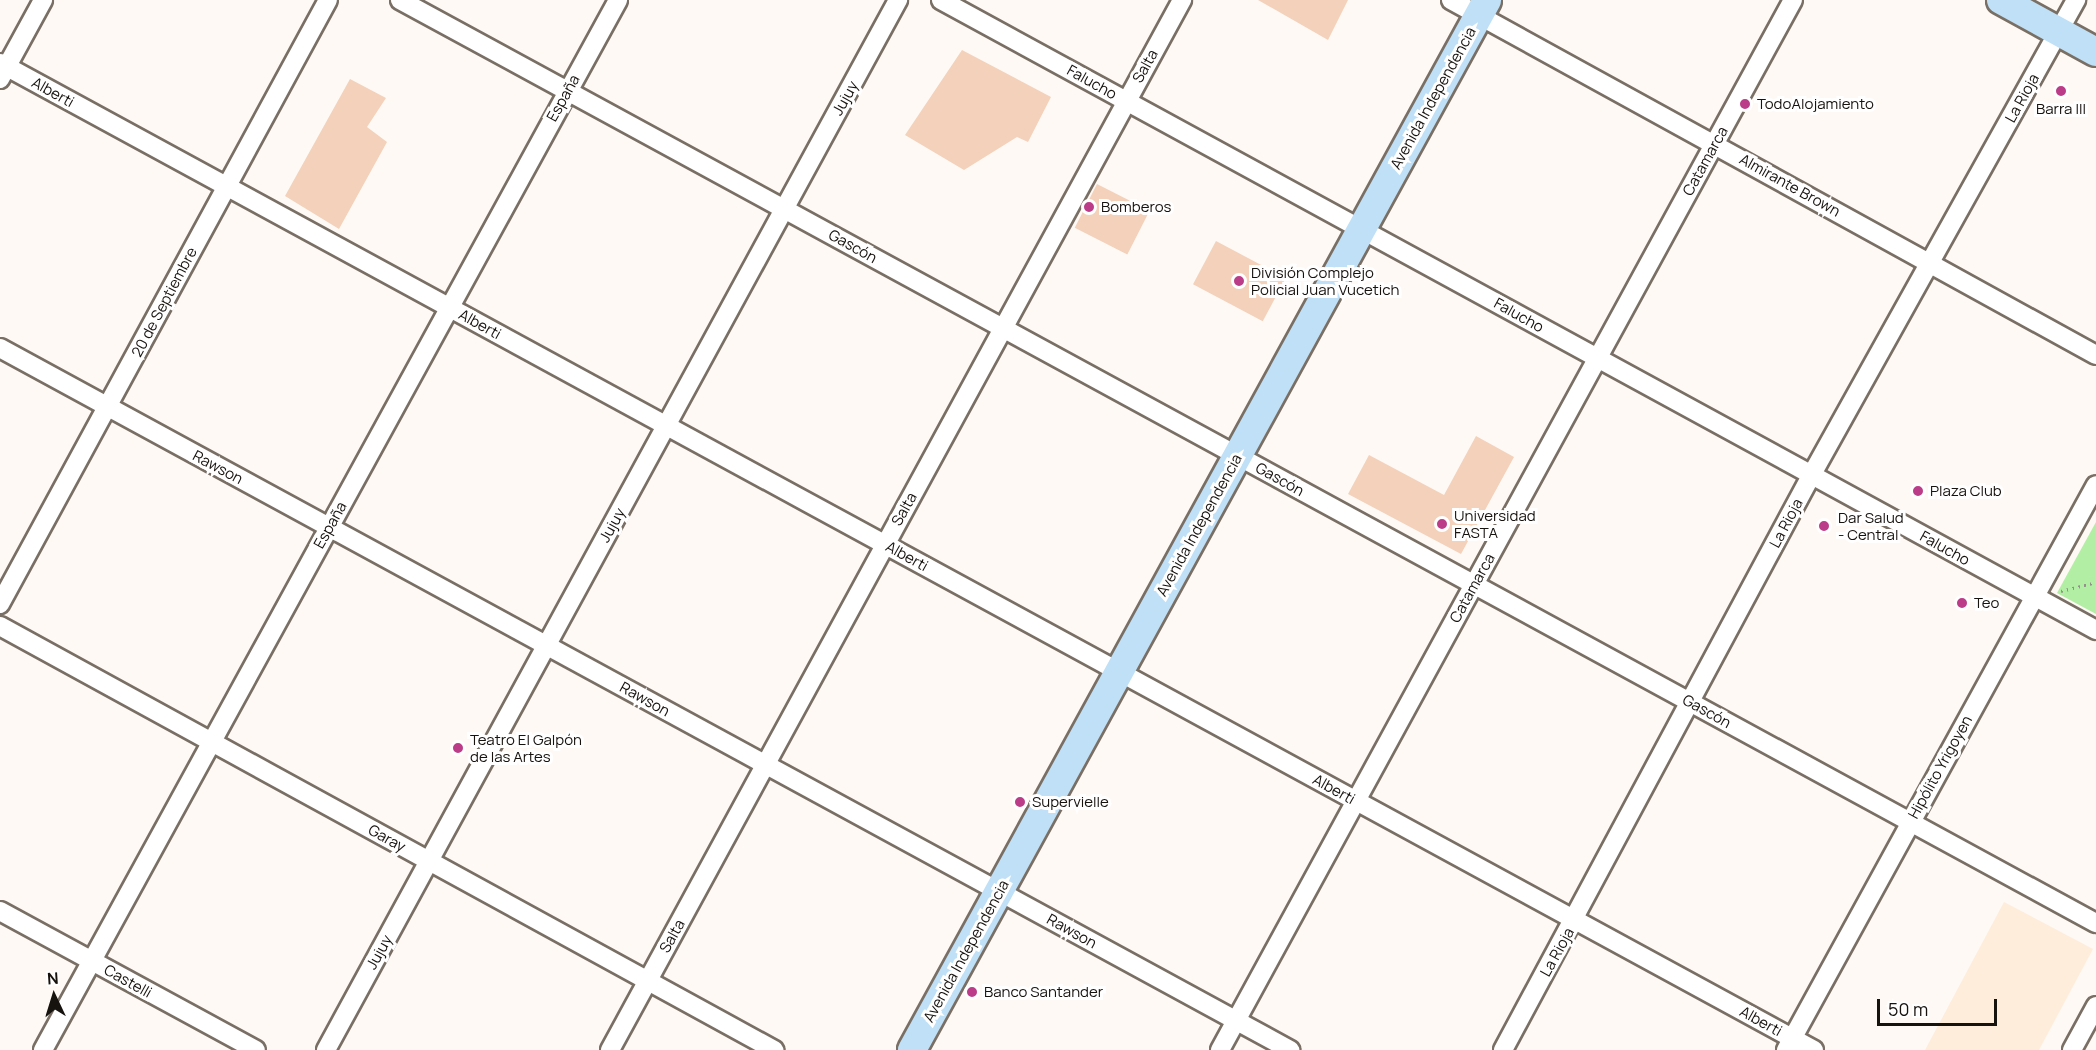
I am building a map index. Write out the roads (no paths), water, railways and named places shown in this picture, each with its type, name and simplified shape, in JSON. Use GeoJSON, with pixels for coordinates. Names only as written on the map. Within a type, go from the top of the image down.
{"type":"FeatureCollection","features":[{"type":"Feature","properties":{"kind":"main road"},"geometry":{"type":"LineString","coordinates":[[2001,0],[2096,52]]}},
{"type":"Feature","properties":{"kind":"main road","name":"Avenida Independencia"},"geometry":{"type":"LineString","coordinates":[[912,1050],[1483,8]]}},
{"type":"Feature","properties":{"kind":"street"},"geometry":{"type":"LineString","coordinates":[[2,69],[43,0]]}},
{"type":"Feature","properties":{"kind":"street","name":"20 de Septiembre"},"geometry":{"type":"LineString","coordinates":[[0,604],[328,0]]}},
{"type":"Feature","properties":{"kind":"street","name":"Gascón"},"geometry":{"type":"LineString","coordinates":[[400,0],[2096,923]]}},
{"type":"Feature","properties":{"kind":"street","name":"España"},"geometry":{"type":"LineString","coordinates":[[43,1050],[618,0]]}},
{"type":"Feature","properties":{"kind":"street","name":"Jujuy"},"geometry":{"type":"LineString","coordinates":[[326,1050],[898,0]]}},
{"type":"Feature","properties":{"kind":"street","name":"Falucho"},"geometry":{"type":"LineString","coordinates":[[941,0],[2096,630]]}},
{"type":"Feature","properties":{"kind":"street","name":"Salta"},"geometry":{"type":"LineString","coordinates":[[610,1050],[1182,0]]}},
{"type":"Feature","properties":{"kind":"street","name":"Almirante Brown"},"geometry":{"type":"LineString","coordinates":[[1451,0],[1483,8],[1714,143],[2096,356]]}},
{"type":"Feature","properties":{"kind":"street","name":"Catamarca"},"geometry":{"type":"LineString","coordinates":[[1220,1050],[1793,0]]}},
{"type":"Feature","properties":{"kind":"street","name":"La Rioja"},"geometry":{"type":"LineString","coordinates":[[1503,1050],[1692,703],[1811,474],[2076,0]]}},
{"type":"Feature","properties":{"kind":"street","name":"Alberti"},"geometry":{"type":"LineString","coordinates":[[2,69],[227,186],[885,544],[1574,920],[1789,1044],[1814,1050]]}},
{"type":"Feature","properties":{"kind":"street","name":"Rawson"},"geometry":{"type":"LineString","coordinates":[[0,348],[1290,1050]]}},
{"type":"Feature","properties":{"kind":"street","name":"Hipólito Yrigoyen"},"geometry":{"type":"LineString","coordinates":[[1789,1044],[2096,485]]}},
{"type":"Feature","properties":{"kind":"street","name":"Garay"},"geometry":{"type":"LineString","coordinates":[[0,626],[774,1050]]}},
{"type":"Feature","properties":{"kind":"street","name":"Castelli"},"geometry":{"type":"LineString","coordinates":[[0,911],[255,1050]]}},
{"type":"Feature","properties":{"kind":"street"},"geometry":{"type":"LineString","coordinates":[[2072,1050],[2096,1006]]}},
{"type":"Feature","properties":{"kind":"place","name":"Barra III"},"geometry":{"type":"Point","coordinates":[2061,91]}},
{"type":"Feature","properties":{"kind":"place","name":"TodoAlojamiento"},"geometry":{"type":"Point","coordinates":[1745,104]}},
{"type":"Feature","properties":{"kind":"place","name":"Bomberos"},"geometry":{"type":"Point","coordinates":[1089,207]}},
{"type":"Feature","properties":{"kind":"place","name":"División Complejo Policial Juan Vucetich"},"geometry":{"type":"Point","coordinates":[1239,281]}},
{"type":"Feature","properties":{"kind":"place","name":"Plaza Club"},"geometry":{"type":"Point","coordinates":[1918,491]}},
{"type":"Feature","properties":{"kind":"place","name":"Universidad FASTA"},"geometry":{"type":"Point","coordinates":[1442,524]}},
{"type":"Feature","properties":{"kind":"place","name":"Dar Salud - Central"},"geometry":{"type":"Point","coordinates":[1824,526]}},
{"type":"Feature","properties":{"kind":"place","name":"Teo"},"geometry":{"type":"Point","coordinates":[1962,603]}},
{"type":"Feature","properties":{"kind":"place","name":"Teatro El Galpón de las Artes"},"geometry":{"type":"Point","coordinates":[458,748]}},
{"type":"Feature","properties":{"kind":"place","name":"Supervielle"},"geometry":{"type":"Point","coordinates":[1020,802]}},
{"type":"Feature","properties":{"kind":"place","name":"Banco Santander"},"geometry":{"type":"Point","coordinates":[972,992]}}]}
